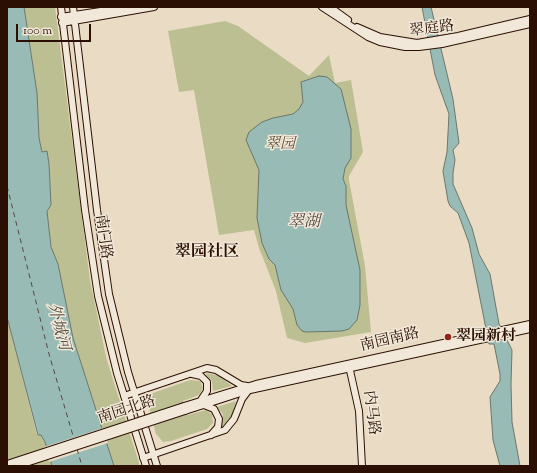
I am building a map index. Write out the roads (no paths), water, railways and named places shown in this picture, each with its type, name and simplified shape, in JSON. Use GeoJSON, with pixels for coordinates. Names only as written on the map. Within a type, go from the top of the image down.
{"type":"FeatureCollection","features":[{"type":"Feature","properties":{"kind":"main road","name":"南门路"},"geometry":{"type":"LineString","coordinates":[[61,7],[94,274],[106,334],[146,466]]}},
{"type":"Feature","properties":{"kind":"main road","name":"南门路"},"geometry":{"type":"LineString","coordinates":[[73,7],[106,273],[119,338],[157,466]]}},
{"type":"Feature","properties":{"kind":"main road"},"geometry":{"type":"LineString","coordinates":[[82,7],[83,15]]}},
{"type":"Feature","properties":{"kind":"main road"},"geometry":{"type":"LineString","coordinates":[[74,18],[127,7]]}},
{"type":"Feature","properties":{"kind":"main road"},"geometry":{"type":"LineString","coordinates":[[62,20],[154,7]]}},
{"type":"Feature","properties":{"kind":"main road","name":"翠庭路"},"geometry":{"type":"LineString","coordinates":[[322,7],[356,30],[380,42],[405,46],[442,42],[530,24]]}},
{"type":"Feature","properties":{"kind":"main road","name":"翠庭路"},"geometry":{"type":"LineString","coordinates":[[330,7],[359,28],[380,38],[427,44]]}},
{"type":"Feature","properties":{"kind":"main road","name":"翠庭路"},"geometry":{"type":"LineString","coordinates":[[442,42],[530,19]]}},
{"type":"Feature","properties":{"kind":"main road","name":"南园南路"},"geometry":{"type":"LineString","coordinates":[[506,332],[530,324]]}},
{"type":"Feature","properties":{"kind":"main road","name":"南园南路"},"geometry":{"type":"LineString","coordinates":[[256,386],[485,336],[530,329]]}},
{"type":"Feature","properties":{"kind":"main road","name":"内马路"},"geometry":{"type":"LineString","coordinates":[[349,366],[359,411],[362,466]]}},
{"type":"Feature","properties":{"kind":"main road"},"geometry":{"type":"LineString","coordinates":[[124,396],[201,369],[211,369],[249,388],[243,396],[234,419],[227,429],[206,438],[143,458]]}},
{"type":"Feature","properties":{"kind":"main road"},"geometry":{"type":"LineString","coordinates":[[187,374],[200,375],[207,381],[207,391],[201,403],[214,409],[219,419],[217,430],[206,438]]}},
{"type":"Feature","properties":{"kind":"main road","name":"南园北路"},"geometry":{"type":"LineString","coordinates":[[7,464],[256,386]]}},
{"type":"Feature","properties":{"kind":"main road","name":"南园北路"},"geometry":{"type":"LineString","coordinates":[[18,466],[184,408]]}},
{"type":"Feature","properties":{"kind":"water","name":"外城河"},"geometry":{"type":"Polygon","coordinates":[[[7,7],[24,7],[37,93],[39,138],[42,152],[47,151],[49,164],[51,205],[47,211],[51,247],[58,264],[73,338],[114,466],[52,466],[45,442],[41,435],[38,435],[7,317],[7,7]]]}},
{"type":"Feature","properties":{"kind":"water"},"geometry":{"type":"Polygon","coordinates":[[[422,7],[431,7],[453,99],[459,143],[453,150],[455,160],[453,184],[472,228],[479,254],[490,274],[499,324],[512,350],[512,422],[520,466],[500,466],[493,440],[490,397],[500,381],[500,374],[494,344],[489,344],[469,243],[458,213],[450,206],[448,201],[443,171],[447,152],[449,114],[435,75],[422,7]]]}},
{"type":"Feature","properties":{"kind":"water","name":"翠湖"},"geometry":{"type":"Polygon","coordinates":[[[319,76],[327,77],[341,89],[351,129],[351,158],[345,168],[343,179],[346,186],[346,205],[360,270],[360,305],[357,320],[349,329],[342,331],[306,332],[302,331],[297,325],[293,309],[281,290],[275,265],[269,259],[262,243],[257,218],[259,170],[246,140],[249,132],[262,122],[293,114],[299,109],[303,102],[301,82],[319,76]]]}},
{"type":"Feature","properties":{"kind":"place","name":"翠园新村"},"geometry":{"type":"Point","coordinates":[448,337]}},
{"type":"Feature","properties":{"kind":"district","name":"翠园社区"},"geometry":{"type":"Point","coordinates":[207,253]}},
{"type":"Feature","properties":{"kind":"park label","name":"翠园"},"geometry":{"type":"Point","coordinates":[280,145]}}]}
